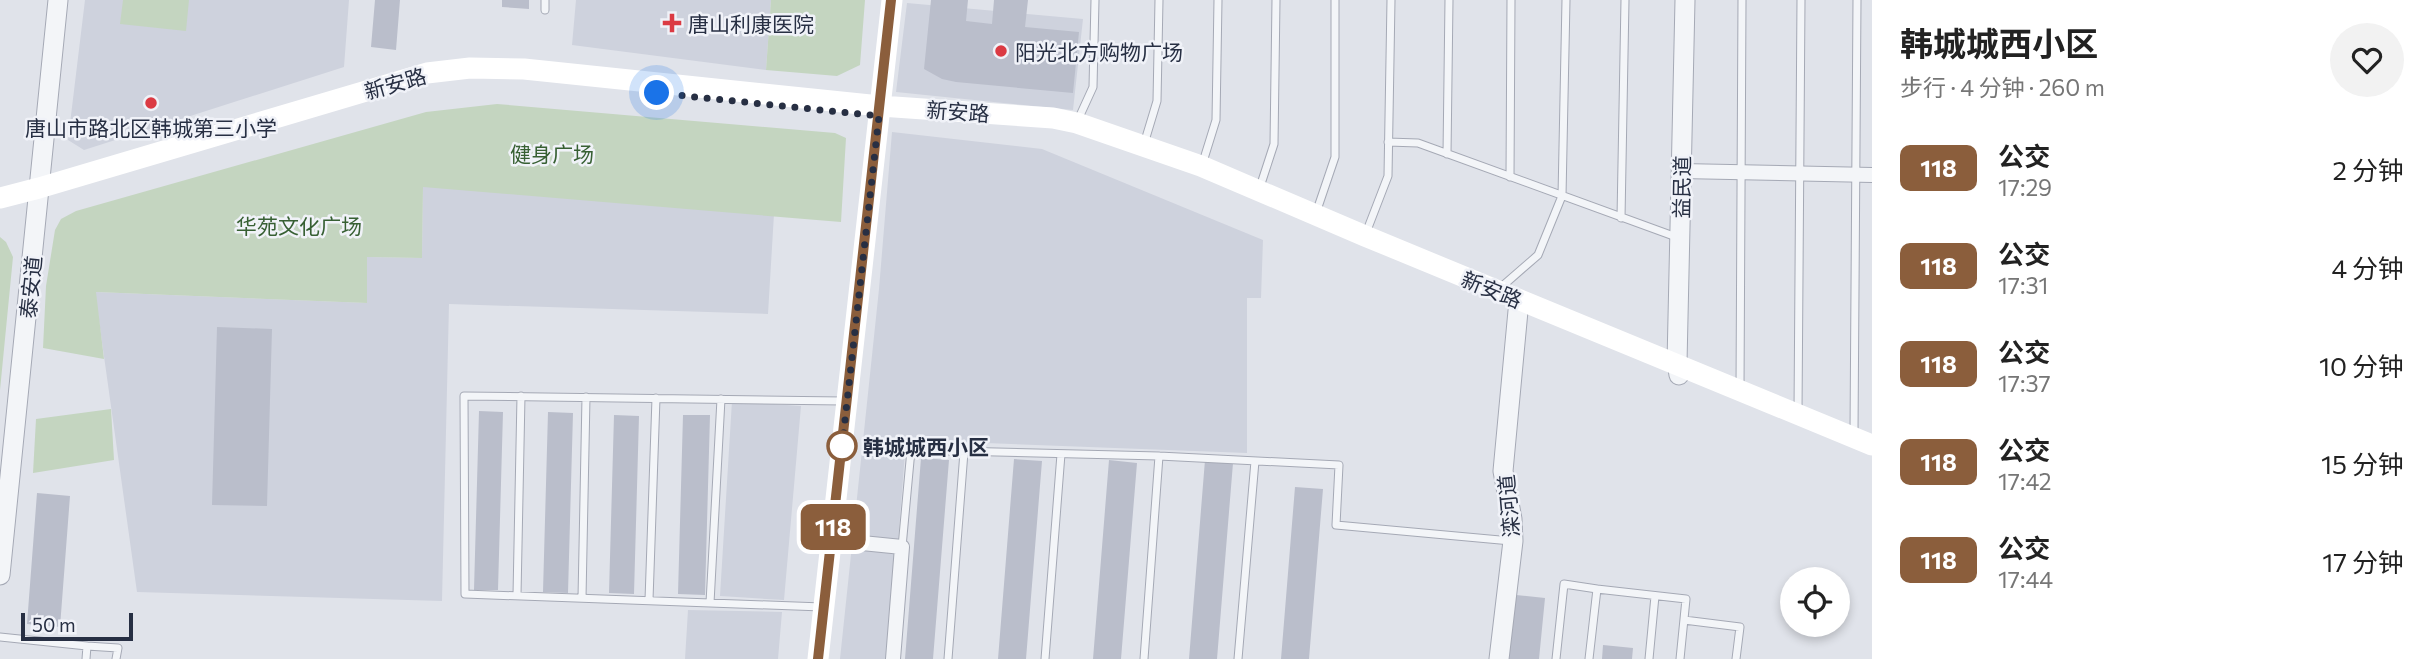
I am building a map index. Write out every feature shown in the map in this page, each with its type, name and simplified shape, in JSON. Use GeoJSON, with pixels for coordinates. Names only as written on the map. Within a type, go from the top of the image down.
{"type":"FeatureCollection","features":[{"type":"Feature","properties":{"kind":"main road"},"geometry":{"type":"LineString","coordinates":[[818,659],[891,0]]}},
{"type":"Feature","properties":{"kind":"main road","name":"新安路"},"geometry":{"type":"LineString","coordinates":[[0,208],[39,194],[430,83],[518,79],[1043,128],[1076,135],[1155,162],[1518,311],[1740,389],[1863,446]]}},
{"type":"Feature","properties":{"kind":"main road","name":"新安路"},"geometry":{"type":"LineString","coordinates":[[879,111],[1053,118],[1144,145],[1201,166],[1863,446]]}},
{"type":"Feature","properties":{"kind":"main road","name":"新安路"},"geometry":{"type":"LineString","coordinates":[[0,198],[39,194]]}},
{"type":"Feature","properties":{"kind":"street","name":"泰安道"},"geometry":{"type":"LineString","coordinates":[[0,575],[58,0]]}},
{"type":"Feature","properties":{"kind":"street","name":"益民道"},"geometry":{"type":"LineString","coordinates":[[1678,369],[1685,0]]}},
{"type":"Feature","properties":{"kind":"street"},"geometry":{"type":"LineString","coordinates":[[1681,172],[1872,175]]}},
{"type":"Feature","properties":{"kind":"street","name":"滦河道"},"geometry":{"type":"LineString","coordinates":[[1499,659],[1513,541],[1512,519],[1503,471],[1518,311]]}},
{"type":"Feature","properties":{"kind":"street"},"geometry":{"type":"LineString","coordinates":[[832,540],[902,547],[893,659]]}},
{"type":"Feature","properties":{"kind":"lane"},"geometry":{"type":"LineString","coordinates":[[545,0],[545,10]]}},
{"type":"Feature","properties":{"kind":"lane"},"geometry":{"type":"LineString","coordinates":[[1077,123],[1093,87],[1095,0]]}},
{"type":"Feature","properties":{"kind":"lane"},"geometry":{"type":"LineString","coordinates":[[1144,145],[1157,101],[1159,0]]}},
{"type":"Feature","properties":{"kind":"lane"},"geometry":{"type":"LineString","coordinates":[[1201,166],[1216,120],[1218,0]]}},
{"type":"Feature","properties":{"kind":"lane"},"geometry":{"type":"LineString","coordinates":[[1259,191],[1274,144],[1276,0]]}},
{"type":"Feature","properties":{"kind":"lane"},"geometry":{"type":"LineString","coordinates":[[1315,216],[1335,156],[1335,0]]}},
{"type":"Feature","properties":{"kind":"lane"},"geometry":{"type":"LineString","coordinates":[[1365,236],[1388,176],[1391,0]]}},
{"type":"Feature","properties":{"kind":"lane"},"geometry":{"type":"LineString","coordinates":[[1447,154],[1449,0]]}},
{"type":"Feature","properties":{"kind":"lane"},"geometry":{"type":"LineString","coordinates":[[1510,177],[1511,0]]}},
{"type":"Feature","properties":{"kind":"lane"},"geometry":{"type":"LineString","coordinates":[[1497,291],[1538,255],[1562,196],[1566,0]]}},
{"type":"Feature","properties":{"kind":"lane"},"geometry":{"type":"LineString","coordinates":[[1621,218],[1625,0]]}},
{"type":"Feature","properties":{"kind":"lane"},"geometry":{"type":"LineString","coordinates":[[1740,389],[1742,0]]}},
{"type":"Feature","properties":{"kind":"lane"},"geometry":{"type":"LineString","coordinates":[[1798,415],[1801,0]]}},
{"type":"Feature","properties":{"kind":"lane"},"geometry":{"type":"LineString","coordinates":[[1857,0],[1855,174],[1863,446]]}},
{"type":"Feature","properties":{"kind":"lane"},"geometry":{"type":"LineString","coordinates":[[1388,142],[1418,143],[1680,238]]}},
{"type":"Feature","properties":{"kind":"lane"},"geometry":{"type":"LineString","coordinates":[[824,607],[465,594],[464,396],[847,401]]}},
{"type":"Feature","properties":{"kind":"lane"},"geometry":{"type":"LineString","coordinates":[[517,595],[521,396]]}},
{"type":"Feature","properties":{"kind":"lane"},"geometry":{"type":"LineString","coordinates":[[582,598],[586,397]]}},
{"type":"Feature","properties":{"kind":"lane"},"geometry":{"type":"LineString","coordinates":[[649,600],[656,398]]}},
{"type":"Feature","properties":{"kind":"lane"},"geometry":{"type":"LineString","coordinates":[[710,603],[720,399]]}},
{"type":"Feature","properties":{"kind":"lane"},"geometry":{"type":"LineString","coordinates":[[902,547],[911,450],[1159,456],[1339,465],[1336,525],[1513,541]]}},
{"type":"Feature","properties":{"kind":"lane"},"geometry":{"type":"LineString","coordinates":[[948,659],[964,452]]}},
{"type":"Feature","properties":{"kind":"lane"},"geometry":{"type":"LineString","coordinates":[[1045,659],[1061,454]]}},
{"type":"Feature","properties":{"kind":"lane"},"geometry":{"type":"LineString","coordinates":[[1144,659],[1159,456]]}},
{"type":"Feature","properties":{"kind":"lane"},"geometry":{"type":"LineString","coordinates":[[1238,659],[1255,461]]}},
{"type":"Feature","properties":{"kind":"lane"},"geometry":{"type":"LineString","coordinates":[[1556,659],[1564,584],[1686,599],[1680,659]]}},
{"type":"Feature","properties":{"kind":"lane"},"geometry":{"type":"LineString","coordinates":[[1589,659],[1597,589]]}},
{"type":"Feature","properties":{"kind":"lane"},"geometry":{"type":"LineString","coordinates":[[1649,659],[1656,596]]}},
{"type":"Feature","properties":{"kind":"lane"},"geometry":{"type":"LineString","coordinates":[[1684,620],[1740,626],[1736,659]]}},
{"type":"Feature","properties":{"kind":"lane"},"geometry":{"type":"LineString","coordinates":[[0,637],[118,648],[116,659]]}},
{"type":"Feature","properties":{"kind":"lane"},"geometry":{"type":"LineString","coordinates":[[86,659],[87,646]]}},
{"type":"Feature","properties":{"kind":"shaded area","name":"唐山市路北区韩城第三小学"},"geometry":{"type":"Polygon","coordinates":[[[85,0],[349,0],[344,67],[84,150],[68,140],[85,0]]]}},
{"type":"Feature","properties":{"kind":"shaded area","name":"唐山利康医院"},"geometry":{"type":"Polygon","coordinates":[[[576,0],[771,0],[766,70],[572,45],[576,0]]]}},
{"type":"Feature","properties":{"kind":"shaded area","name":"阳光北方购物广场"},"geometry":{"type":"Polygon","coordinates":[[[907,3],[1083,19],[1073,110],[896,92],[907,3]]]}},
{"type":"Feature","properties":{"kind":"shaded area"},"geometry":{"type":"Polygon","coordinates":[[[892,132],[1042,149],[1263,240],[1261,298],[1247,298],[1247,453],[906,440],[889,659],[840,659],[879,289],[892,132]]]}},
{"type":"Feature","properties":{"kind":"shaded area"},"geometry":{"type":"Polygon","coordinates":[[[423,186],[774,214],[768,314],[449,304],[442,601],[137,592],[95,292],[367,303],[367,257],[422,258],[423,186]]]}},
{"type":"Feature","properties":{"kind":"shaded area"},"geometry":{"type":"Polygon","coordinates":[[[732,401],[801,406],[784,600],[720,596],[732,401]]]}},
{"type":"Feature","properties":{"kind":"shaded area"},"geometry":{"type":"Polygon","coordinates":[[[688,610],[782,612],[778,659],[685,659],[688,610]]]}},
{"type":"Feature","properties":{"kind":"green space"},"geometry":{"type":"Polygon","coordinates":[[[123,0],[189,0],[186,31],[120,24],[123,0]]]}},
{"type":"Feature","properties":{"kind":"green space"},"geometry":{"type":"Polygon","coordinates":[[[771,0],[865,0],[860,65],[837,76],[766,70],[771,0]]]}},
{"type":"Feature","properties":{"kind":"green space"},"geometry":{"type":"Polygon","coordinates":[[[497,104],[835,133],[846,138],[841,222],[423,187],[422,258],[367,257],[367,303],[96,292],[104,359],[43,348],[46,286],[55,230],[61,219],[76,211],[426,112],[497,104]]]}},
{"type":"Feature","properties":{"kind":"green space"},"geometry":{"type":"Polygon","coordinates":[[[0,237],[6,242],[13,257],[0,390],[0,237]]]}},
{"type":"Feature","properties":{"kind":"green space"},"geometry":{"type":"Polygon","coordinates":[[[111,409],[114,460],[33,473],[36,419],[111,409]]]}},
{"type":"Feature","properties":{"kind":"building"},"geometry":{"type":"Polygon","coordinates":[[[375,0],[400,0],[396,50],[371,47],[375,0]]]}},
{"type":"Feature","properties":{"kind":"building"},"geometry":{"type":"Polygon","coordinates":[[[502,0],[529,0],[529,9],[502,7],[502,0]]]}},
{"type":"Feature","properties":{"kind":"building","name":"阳光北方购物广场"},"geometry":{"type":"Polygon","coordinates":[[[931,0],[968,0],[966,21],[992,24],[994,0],[1028,0],[1025,27],[1079,32],[1073,93],[956,82],[942,79],[924,69],[931,0]]]}},
{"type":"Feature","properties":{"kind":"building"},"geometry":{"type":"Polygon","coordinates":[[[217,327],[272,329],[267,506],[212,505],[217,327]]]}},
{"type":"Feature","properties":{"kind":"building"},"geometry":{"type":"Polygon","coordinates":[[[479,411],[503,412],[498,590],[474,590],[479,411]]]}},
{"type":"Feature","properties":{"kind":"building"},"geometry":{"type":"Polygon","coordinates":[[[548,412],[573,413],[568,593],[543,592],[548,412]]]}},
{"type":"Feature","properties":{"kind":"building"},"geometry":{"type":"Polygon","coordinates":[[[614,415],[639,416],[634,594],[609,593],[614,415]]]}},
{"type":"Feature","properties":{"kind":"building"},"geometry":{"type":"Polygon","coordinates":[[[683,415],[710,415],[705,595],[678,594],[683,415]]]}},
{"type":"Feature","properties":{"kind":"building"},"geometry":{"type":"Polygon","coordinates":[[[921,458],[949,460],[933,659],[905,659],[921,458]]]}},
{"type":"Feature","properties":{"kind":"building"},"geometry":{"type":"Polygon","coordinates":[[[1014,459],[1042,461],[1026,659],[998,659],[1014,459]]]}},
{"type":"Feature","properties":{"kind":"building"},"geometry":{"type":"Polygon","coordinates":[[[1109,460],[1137,463],[1121,659],[1093,659],[1109,460]]]}},
{"type":"Feature","properties":{"kind":"building"},"geometry":{"type":"Polygon","coordinates":[[[1205,460],[1233,463],[1217,659],[1189,659],[1205,460]]]}},
{"type":"Feature","properties":{"kind":"building"},"geometry":{"type":"Polygon","coordinates":[[[1295,487],[1323,489],[1309,659],[1281,659],[1295,487]]]}},
{"type":"Feature","properties":{"kind":"building"},"geometry":{"type":"Polygon","coordinates":[[[37,493],[70,496],[60,627],[27,624],[37,493]]]}},
{"type":"Feature","properties":{"kind":"building"},"geometry":{"type":"Polygon","coordinates":[[[1516,595],[1545,598],[1539,659],[1509,659],[1516,595]]]}},
{"type":"Feature","properties":{"kind":"building"},"geometry":{"type":"Polygon","coordinates":[[[1603,645],[1633,648],[1632,659],[1602,659],[1603,645]]]}},
{"type":"Feature","properties":{"kind":"bus line","name":"118"},"geometry":{"type":"LineString","coordinates":[[818,659],[891,0]]}},
{"type":"Feature","properties":{"kind":"place","name":"唐山利康医院"},"geometry":{"type":"Point","coordinates":[672,23]}},
{"type":"Feature","properties":{"kind":"place","name":"阳光北方购物广场"},"geometry":{"type":"Point","coordinates":[1001,51]}},
{"type":"Feature","properties":{"kind":"place","name":"唐山市路北区韩城第三小学"},"geometry":{"type":"Point","coordinates":[151,103]}},
{"type":"Feature","properties":{"kind":"place","name":"韩城城西小区"},"geometry":{"type":"Point","coordinates":[842,446]}},
{"type":"Feature","properties":{"kind":"route"},"geometry":{"type":"LineString","coordinates":[[657,93],[879,116],[841,456],[842,446]]}},
{"type":"Feature","properties":{"kind":"park label","name":"健身广场"},"geometry":{"type":"Point","coordinates":[552,153]}},
{"type":"Feature","properties":{"kind":"park label","name":"华苑文化广场"},"geometry":{"type":"Point","coordinates":[299,225]}}]}
